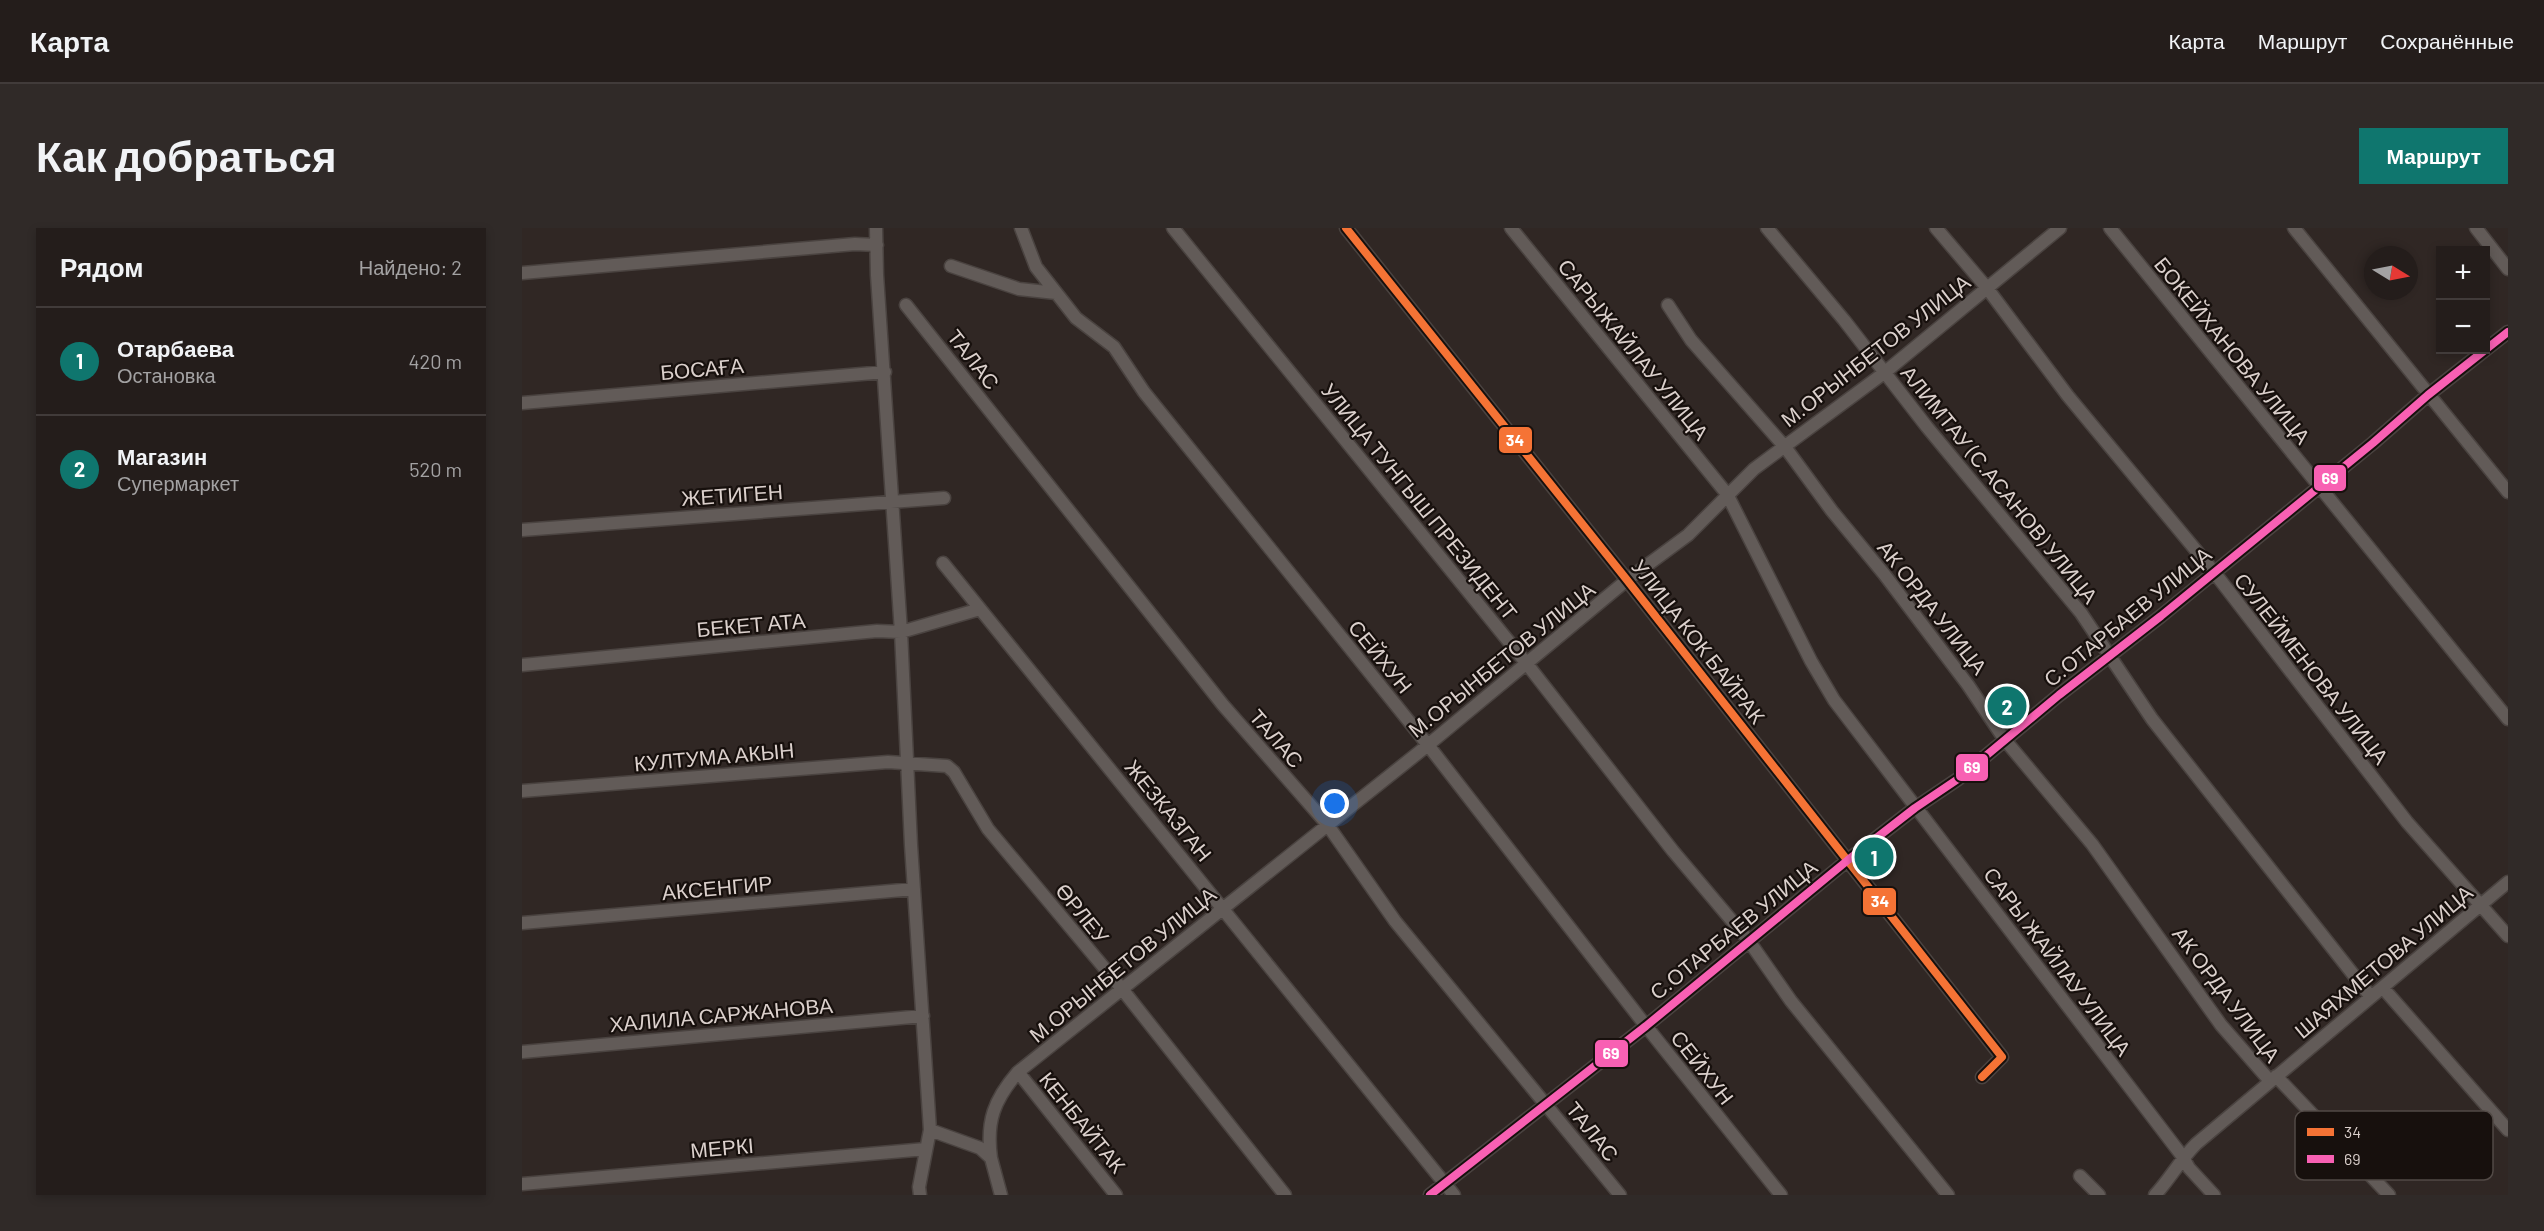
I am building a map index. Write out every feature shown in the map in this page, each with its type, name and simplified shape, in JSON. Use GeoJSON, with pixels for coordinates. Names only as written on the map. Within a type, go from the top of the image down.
{"type":"FeatureCollection","features":[{"type":"Feature","properties":{"kind":"street"},"geometry":{"type":"LineString","coordinates":[[876,228],[877,275],[885,372],[930,1130],[919,1187],[920,1195]]}},
{"type":"Feature","properties":{"kind":"street","name":"СЕЙХУН"},"geometry":{"type":"LineString","coordinates":[[1021,228],[1036,267],[1056,293],[1076,318],[1114,347],[1144,392],[1428,745],[1780,1195]]}},
{"type":"Feature","properties":{"kind":"street","name":"УЛИЦА ТУНГЫШ ПРЕЗИДЕНТ"},"geometry":{"type":"LineString","coordinates":[[1173,228],[1527,663],[1673,850],[1749,941],[1791,1001],[1948,1195]]}},
{"type":"Feature","properties":{"kind":"street","name":"УЛИЦА КОК БАЙРАК"},"geometry":{"type":"LineString","coordinates":[[1346,228],[1628,580],[1813,819],[1848,860],[1876,899],[2002,1057],[1982,1077]]}},
{"type":"Feature","properties":{"kind":"street","name":"САРЫЖАЙЛАУ УЛИЦА"},"geometry":{"type":"LineString","coordinates":[[1511,228],[1727,494],[1811,661],[1834,700],[1871,750]]}},
{"type":"Feature","properties":{"kind":"street","name":"АЛИМТАУ (С.АСАНОВ) УЛИЦА"},"geometry":{"type":"LineString","coordinates":[[1767,228],[2081,613],[2111,654],[2152,719],[2371,997]]}},
{"type":"Feature","properties":{"kind":"street","name":"СУЛЕЙМЕНОВА УЛИЦА"},"geometry":{"type":"LineString","coordinates":[[1936,228],[1987,288],[2068,396],[2214,572],[2407,822],[2508,936]]}},
{"type":"Feature","properties":{"kind":"street","name":"М.ОРЫНБЕТОВ УЛИЦА"},"geometry":{"type":"LineString","coordinates":[[1001,1195],[988,1139],[995,1106],[1004,1089],[1018,1072],[1428,745],[1628,580],[1688,535],[1754,469],[1884,372],[2060,228]]}},
{"type":"Feature","properties":{"kind":"street","name":"БОКЕЙХАНОВА УЛИЦА"},"geometry":{"type":"LineString","coordinates":[[2110,228],[2508,719]]}},
{"type":"Feature","properties":{"kind":"street"},"geometry":{"type":"LineString","coordinates":[[2294,228],[2508,492]]}},
{"type":"Feature","properties":{"kind":"street"},"geometry":{"type":"LineString","coordinates":[[2476,228],[2508,269]]}},
{"type":"Feature","properties":{"kind":"street"},"geometry":{"type":"LineString","coordinates":[[522,273],[855,244],[877,245]]}},
{"type":"Feature","properties":{"kind":"street"},"geometry":{"type":"LineString","coordinates":[[951,266],[1019,289],[1056,293]]}},
{"type":"Feature","properties":{"kind":"street","name":"ТАЛАС"},"geometry":{"type":"LineString","coordinates":[[906,305],[1223,705],[1327,824],[1395,921],[1620,1195]]}},
{"type":"Feature","properties":{"kind":"street","name":"АК ОРДА УЛИЦА"},"geometry":{"type":"LineString","coordinates":[[1668,305],[1690,340],[1785,447],[1968,685],[2005,740],[2092,844],[2221,1025],[2305,1111]]}},
{"type":"Feature","properties":{"kind":"street","name":"С.ОТАРБАЕВ УЛИЦА"},"geometry":{"type":"LineString","coordinates":[[1430,1195],[1646,1026],[1848,860],[1915,808],[1958,779],[2320,486],[2428,394],[2508,332]]}},
{"type":"Feature","properties":{"kind":"street","name":"БОСАҒА"},"geometry":{"type":"LineString","coordinates":[[522,403],[885,372]]}},
{"type":"Feature","properties":{"kind":"street","name":"ЖЕТИГЕН"},"geometry":{"type":"LineString","coordinates":[[522,530],[944,498]]}},
{"type":"Feature","properties":{"kind":"street","name":"ЖЕЗКАЗГАН"},"geometry":{"type":"LineString","coordinates":[[943,563],[1454,1195]]}},
{"type":"Feature","properties":{"kind":"street","name":"БЕКЕТ АТА"},"geometry":{"type":"LineString","coordinates":[[522,665],[877,631],[901,632],[980,609]]}},
{"type":"Feature","properties":{"kind":"street","name":"САРЫ ЖАЙЛАУ УЛИЦА"},"geometry":{"type":"LineString","coordinates":[[1871,750],[1980,888],[2061,1000],[2183,1157],[2189,1168],[2214,1195]]}},
{"type":"Feature","properties":{"kind":"street","name":"КУЛТУМА АКЫН"},"geometry":{"type":"LineString","coordinates":[[522,791],[888,762],[908,764]]}},
{"type":"Feature","properties":{"kind":"street","name":"ӨРЛЕУ"},"geometry":{"type":"LineString","coordinates":[[908,764],[947,766],[954,772],[988,828],[1122,989],[1285,1195]]}},
{"type":"Feature","properties":{"kind":"street","name":"ШАЯХМЕТОВА УЛИЦА"},"geometry":{"type":"LineString","coordinates":[[2155,1195],[2183,1157],[2508,882]]}},
{"type":"Feature","properties":{"kind":"street","name":"АКСЕНГИР"},"geometry":{"type":"LineString","coordinates":[[522,923],[914,889]]}},
{"type":"Feature","properties":{"kind":"street"},"geometry":{"type":"LineString","coordinates":[[2383,988],[2491,1111]]}},
{"type":"Feature","properties":{"kind":"street","name":"ХАЛИЛА САРЖАНОВА"},"geometry":{"type":"LineString","coordinates":[[522,1052],[923,1016]]}},
{"type":"Feature","properties":{"kind":"street","name":"КЕНБАЙТАК"},"geometry":{"type":"LineString","coordinates":[[1018,1072],[1116,1195]]}},
{"type":"Feature","properties":{"kind":"street"},"geometry":{"type":"LineString","coordinates":[[2493,1113],[2508,1130]]}},
{"type":"Feature","properties":{"kind":"street"},"geometry":{"type":"LineString","coordinates":[[930,1130],[980,1148],[991,1158]]}},
{"type":"Feature","properties":{"kind":"street","name":"МЕРКІ"},"geometry":{"type":"LineString","coordinates":[[522,1184],[926,1149]]}},
{"type":"Feature","properties":{"kind":"street"},"geometry":{"type":"LineString","coordinates":[[2080,1176],[2099,1195]]}},
{"type":"Feature","properties":{"kind":"street","name":"АК ОРДА УЛИЦА"},"geometry":{"type":"LineString","coordinates":[[2374,1180],[2389,1195]]}},
{"type":"Feature","properties":{"kind":"transit line","name":"34"},"geometry":{"type":"LineString","coordinates":[[1346,228],[1627,580],[2002,1057],[1982,1077]]}},
{"type":"Feature","properties":{"kind":"transit line","name":"69"},"geometry":{"type":"LineString","coordinates":[[1430,1195],[1646,1026],[1848,860],[1915,808],[1958,779],[2508,332]]}},
{"type":"Feature","properties":{"kind":"place","name":"Магазин"},"geometry":{"type":"Point","coordinates":[2007,706]}},
{"type":"Feature","properties":{"kind":"place","name":"Отарбаева"},"geometry":{"type":"Point","coordinates":[1874,857]}}]}
